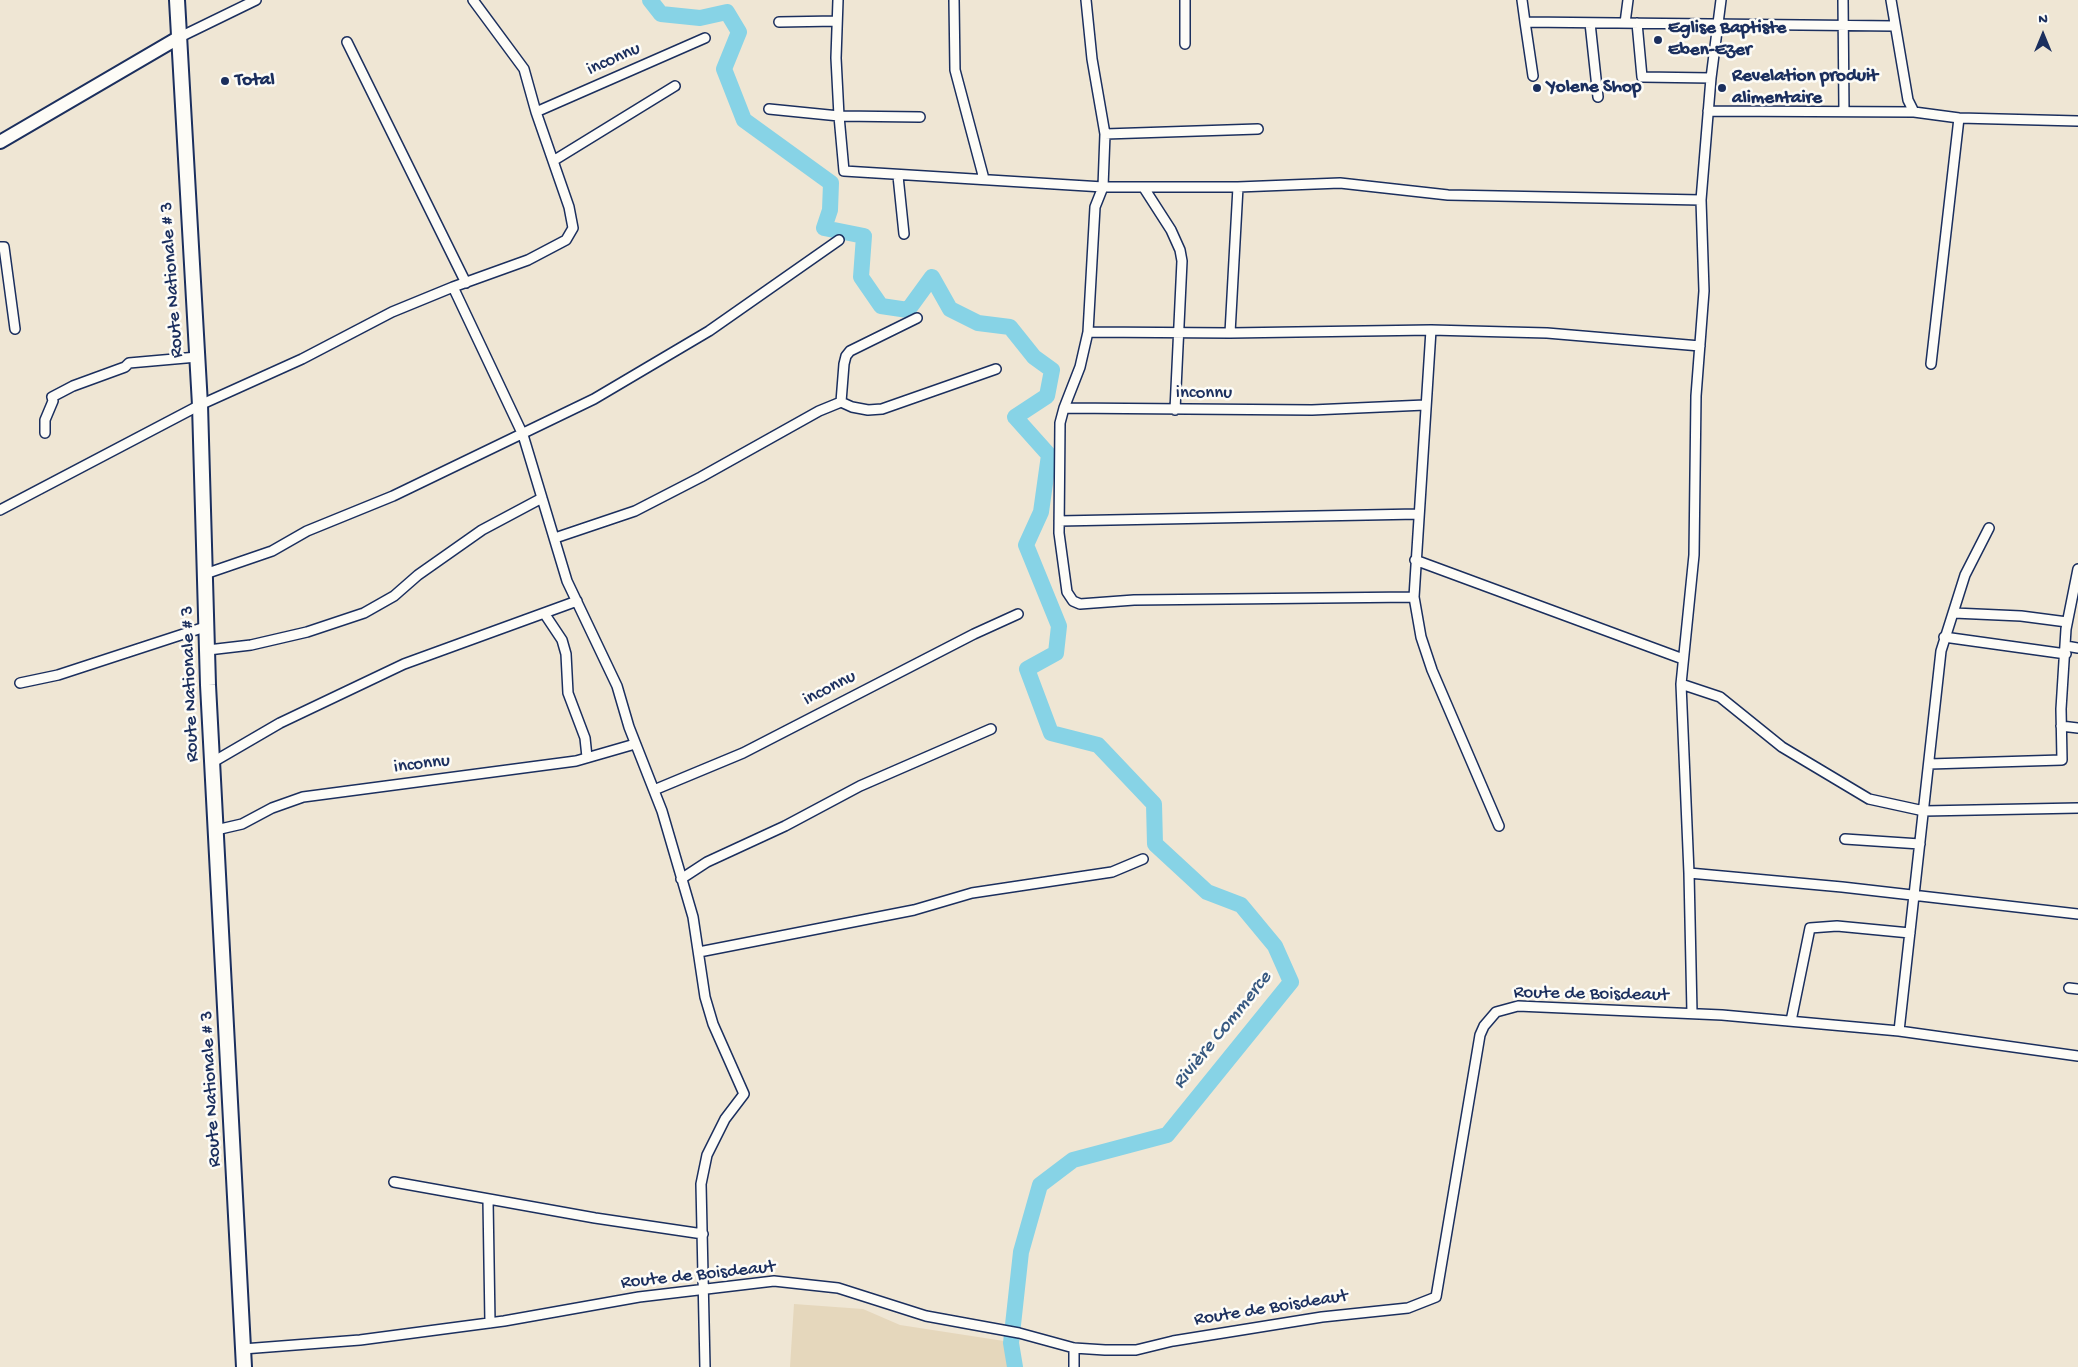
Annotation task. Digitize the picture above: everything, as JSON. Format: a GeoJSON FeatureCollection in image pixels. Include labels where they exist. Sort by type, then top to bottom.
{"type":"FeatureCollection","features":[{"type":"Feature","properties":{"kind":"main road","name":"Route Nationale # 3"},"geometry":{"type":"LineString","coordinates":[[177,0],[200,405],[208,626],[208,685],[244,1367]]}},
{"type":"Feature","properties":{"kind":"main road"},"geometry":{"type":"LineString","coordinates":[[0,142],[178,38]]}},
{"type":"Feature","properties":{"kind":"street"},"geometry":{"type":"LineString","coordinates":[[178,38],[256,0]]}},
{"type":"Feature","properties":{"kind":"street"},"geometry":{"type":"LineString","coordinates":[[0,510],[200,405],[302,360],[392,312],[528,260],[566,240],[573,228],[569,207],[536,112],[524,69],[473,0]]}},
{"type":"Feature","properties":{"kind":"street"},"geometry":{"type":"LineString","coordinates":[[838,0],[839,116],[844,171],[898,176],[984,179],[1103,187],[1238,187],[1340,182],[1448,194],[1701,200]]}},
{"type":"Feature","properties":{"kind":"street"},"geometry":{"type":"LineString","coordinates":[[954,0],[955,70],[984,179]]}},
{"type":"Feature","properties":{"kind":"street"},"geometry":{"type":"LineString","coordinates":[[1086,0],[1092,59],[1105,134],[1103,187],[1095,207],[1088,332],[1080,367],[1060,423],[1058,521],[1067,592],[1073,601],[1080,604],[1134,600],[1414,597]]}},
{"type":"Feature","properties":{"kind":"street"},"geometry":{"type":"LineString","coordinates":[[1185,0],[1185,44]]}},
{"type":"Feature","properties":{"kind":"street"},"geometry":{"type":"LineString","coordinates":[[1522,0],[1533,76]]}},
{"type":"Feature","properties":{"kind":"street"},"geometry":{"type":"LineString","coordinates":[[1625,23],[1628,0]]}},
{"type":"Feature","properties":{"kind":"street"},"geometry":{"type":"LineString","coordinates":[[1692,1014],[1689,873],[1681,684],[1694,555],[1696,396],[1704,291],[1701,200],[1711,78],[1721,0]]}},
{"type":"Feature","properties":{"kind":"street"},"geometry":{"type":"LineString","coordinates":[[1843,0],[1844,112]]}},
{"type":"Feature","properties":{"kind":"street"},"geometry":{"type":"LineString","coordinates":[[1891,0],[1908,100],[1914,112]]}},
{"type":"Feature","properties":{"kind":"street"},"geometry":{"type":"LineString","coordinates":[[779,22],[837,20]]}},
{"type":"Feature","properties":{"kind":"street"},"geometry":{"type":"LineString","coordinates":[[1525,22],[1894,26]]}},
{"type":"Feature","properties":{"kind":"street"},"geometry":{"type":"LineString","coordinates":[[1590,23],[1598,96]]}},
{"type":"Feature","properties":{"kind":"street"},"geometry":{"type":"LineString","coordinates":[[1637,23],[1642,77],[1711,78]]}},
{"type":"Feature","properties":{"kind":"street","name":"inconnu"},"geometry":{"type":"LineString","coordinates":[[536,112],[704,38]]}},
{"type":"Feature","properties":{"kind":"street"},"geometry":{"type":"LineString","coordinates":[[348,42],[466,283]]}},
{"type":"Feature","properties":{"kind":"street"},"geometry":{"type":"LineString","coordinates":[[553,161],[675,86]]}},
{"type":"Feature","properties":{"kind":"street"},"geometry":{"type":"LineString","coordinates":[[769,109],[839,116],[920,117]]}},
{"type":"Feature","properties":{"kind":"street"},"geometry":{"type":"LineString","coordinates":[[1708,111],[1914,112],[1958,118],[2078,121]]}},
{"type":"Feature","properties":{"kind":"street"},"geometry":{"type":"LineString","coordinates":[[1931,364],[1958,118]]}},
{"type":"Feature","properties":{"kind":"street"},"geometry":{"type":"LineString","coordinates":[[1105,134],[1258,129]]}},
{"type":"Feature","properties":{"kind":"street"},"geometry":{"type":"LineString","coordinates":[[898,176],[904,234]]}},
{"type":"Feature","properties":{"kind":"street"},"geometry":{"type":"LineString","coordinates":[[1230,333],[1238,187]]}},
{"type":"Feature","properties":{"kind":"street"},"geometry":{"type":"LineString","coordinates":[[1144,188],[1171,230],[1180,250],[1182,261],[1175,410]]}},
{"type":"Feature","properties":{"kind":"street"},"geometry":{"type":"LineString","coordinates":[[205,574],[272,551],[307,531],[393,496],[594,400],[709,331],[839,240]]}},
{"type":"Feature","properties":{"kind":"street"},"geometry":{"type":"LineString","coordinates":[[0,247],[4,247],[14,330]]}},
{"type":"Feature","properties":{"kind":"street"},"geometry":{"type":"LineString","coordinates":[[453,288],[522,435],[568,581],[616,686],[635,744],[654,790],[693,917],[705,996],[713,1024],[744,1094],[725,1119],[707,1156],[702,1184],[705,1367]]}},
{"type":"Feature","properties":{"kind":"street"},"geometry":{"type":"LineString","coordinates":[[841,402],[844,364],[846,356],[850,351],[918,318]]}},
{"type":"Feature","properties":{"kind":"street"},"geometry":{"type":"LineString","coordinates":[[1088,332],[1230,333],[1431,330],[1547,333],[1700,346]]}},
{"type":"Feature","properties":{"kind":"street"},"geometry":{"type":"LineString","coordinates":[[1431,330],[1414,597],[1421,637],[1432,670],[1499,826]]}},
{"type":"Feature","properties":{"kind":"street"},"geometry":{"type":"LineString","coordinates":[[45,433],[45,420],[53,401],[52,397],[73,386],[125,367],[129,363],[197,357]]}},
{"type":"Feature","properties":{"kind":"street"},"geometry":{"type":"LineString","coordinates":[[555,538],[635,511],[702,477],[819,411],[841,402],[860,409],[882,409],[996,369]]}},
{"type":"Feature","properties":{"kind":"street","name":"inconnu"},"geometry":{"type":"LineString","coordinates":[[1064,408],[1312,410],[1425,405]]}},
{"type":"Feature","properties":{"kind":"street"},"geometry":{"type":"LineString","coordinates":[[208,650],[251,645],[307,632],[364,613],[394,596],[418,575],[482,530],[542,498]]}},
{"type":"Feature","properties":{"kind":"street"},"geometry":{"type":"LineString","coordinates":[[1058,521],[1418,514]]}},
{"type":"Feature","properties":{"kind":"street"},"geometry":{"type":"LineString","coordinates":[[1899,1031],[1944,637],[1954,613],[1965,576],[1989,528]]}},
{"type":"Feature","properties":{"kind":"street"},"geometry":{"type":"LineString","coordinates":[[1416,560],[1683,659]]}},
{"type":"Feature","properties":{"kind":"street"},"geometry":{"type":"LineString","coordinates":[[1929,764],[2062,760],[2061,729],[2067,622],[2076,595],[2078,569]]}},
{"type":"Feature","properties":{"kind":"street"},"geometry":{"type":"LineString","coordinates":[[213,762],[280,723],[404,664],[577,601]]}},
{"type":"Feature","properties":{"kind":"street"},"geometry":{"type":"LineString","coordinates":[[544,613],[562,640],[566,654],[568,692],[584,738],[588,757]]}},
{"type":"Feature","properties":{"kind":"street"},"geometry":{"type":"LineString","coordinates":[[1954,613],[2020,616],[2067,622]]}},
{"type":"Feature","properties":{"kind":"street","name":"inconnu"},"geometry":{"type":"LineString","coordinates":[[654,790],[743,753],[974,634],[1018,614]]}},
{"type":"Feature","properties":{"kind":"street"},"geometry":{"type":"LineString","coordinates":[[20,683],[58,675],[208,626]]}},
{"type":"Feature","properties":{"kind":"street"},"geometry":{"type":"LineString","coordinates":[[1944,637],[2066,650],[2078,648]]}},
{"type":"Feature","properties":{"kind":"street"},"geometry":{"type":"LineString","coordinates":[[1681,684],[1720,697],[1782,747],[1869,799],[1924,811],[2078,808]]}},
{"type":"Feature","properties":{"kind":"street"},"geometry":{"type":"LineString","coordinates":[[2061,729],[2078,728]]}},
{"type":"Feature","properties":{"kind":"street"},"geometry":{"type":"LineString","coordinates":[[681,879],[707,862],[778,830],[860,786],[991,729]]}},
{"type":"Feature","properties":{"kind":"street"},"geometry":{"type":"LineString","coordinates":[[2061,729],[2078,734]]}},
{"type":"Feature","properties":{"kind":"street","name":"inconnu"},"geometry":{"type":"LineString","coordinates":[[216,830],[242,824],[272,808],[318,794],[588,757],[635,744]]}},
{"type":"Feature","properties":{"kind":"street"},"geometry":{"type":"LineString","coordinates":[[1844,839],[1920,844]]}},
{"type":"Feature","properties":{"kind":"street"},"geometry":{"type":"LineString","coordinates":[[699,952],[914,910],[972,893],[1112,872],[1143,859]]}},
{"type":"Feature","properties":{"kind":"street"},"geometry":{"type":"LineString","coordinates":[[1689,873],[1914,894],[2078,914]]}},
{"type":"Feature","properties":{"kind":"street"},"geometry":{"type":"LineString","coordinates":[[1791,1021],[1810,928],[1838,926],[1910,933]]}},
{"type":"Feature","properties":{"kind":"street","name":"Route de Boisdeaut"},"geometry":{"type":"LineString","coordinates":[[243,1349],[360,1340],[490,1323],[639,1297],[774,1281],[838,1288],[926,1316],[1019,1333],[1074,1348],[1136,1350],[1173,1341],[1322,1317],[1408,1308],[1436,1297],[1471,1079],[1480,1035],[1496,1012],[1518,1006],[1692,1014],[1791,1021],[1899,1031],[2078,1056]]}},
{"type":"Feature","properties":{"kind":"street"},"geometry":{"type":"LineString","coordinates":[[394,1182],[488,1200],[703,1234]]}},
{"type":"Feature","properties":{"kind":"street"},"geometry":{"type":"LineString","coordinates":[[488,1200],[490,1323]]}},
{"type":"Feature","properties":{"kind":"street"},"geometry":{"type":"LineString","coordinates":[[1074,1348],[1074,1367]]}},
{"type":"Feature","properties":{"kind":"shaded area"},"geometry":{"type":"Polygon","coordinates":[[[794,1304],[863,1309],[900,1325],[1004,1341],[1010,1367],[790,1367],[794,1304]]]}},
{"type":"Feature","properties":{"kind":"waterway","name":"Rivière Commerce"},"geometry":{"type":"LineString","coordinates":[[650,0],[661,14],[700,18],[727,12],[739,32],[724,69],[744,120],[831,183],[830,210],[824,228],[864,236],[861,277],[881,306],[908,310],[932,277],[950,309],[978,323],[1010,327],[1034,357],[1052,370],[1047,396],[1015,417],[1049,455],[1041,512],[1026,545],[1059,626],[1056,653],[1027,669],[1051,733],[1098,745],[1154,804],[1155,844],[1207,892],[1241,905],[1275,946],[1291,982],[1167,1135],[1073,1160],[1040,1185],[1021,1252],[1011,1343],[1015,1367]]}},
{"type":"Feature","properties":{"kind":"place","name":"Eglise Baptiste Eben-Ezer"},"geometry":{"type":"Point","coordinates":[1658,40]}},
{"type":"Feature","properties":{"kind":"place","name":"Total"},"geometry":{"type":"Point","coordinates":[225,81]}},
{"type":"Feature","properties":{"kind":"place","name":"Yolene Shop"},"geometry":{"type":"Point","coordinates":[1537,88]}},
{"type":"Feature","properties":{"kind":"place","name":"Revelation produit alimentaire"},"geometry":{"type":"Point","coordinates":[1722,88]}}]}
